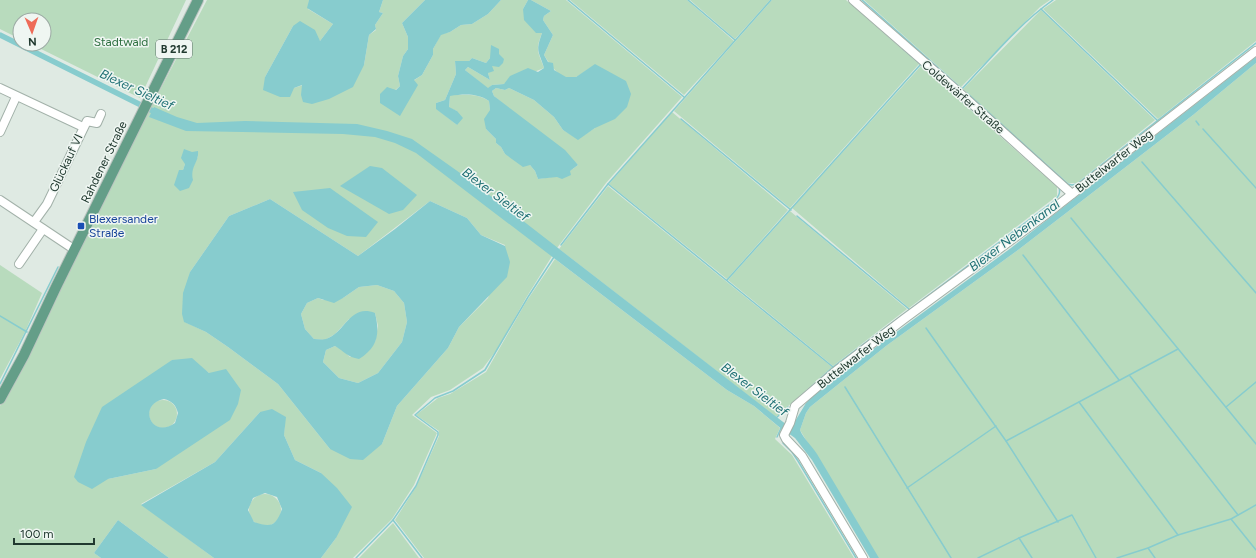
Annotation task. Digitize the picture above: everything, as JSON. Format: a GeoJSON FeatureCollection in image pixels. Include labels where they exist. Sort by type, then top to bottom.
{"type":"FeatureCollection","features":[{"type":"Feature","properties":{"kind":"main road","name":"Rahdener Straße"},"geometry":{"type":"LineString","coordinates":[[0,399],[24,355],[198,0]]}},
{"type":"Feature","properties":{"kind":"street","name":"Coldewärfer Straße"},"geometry":{"type":"LineString","coordinates":[[853,0],[961,94],[1072,194]]}},
{"type":"Feature","properties":{"kind":"street","name":"Buttelwarfer Weg"},"geometry":{"type":"LineString","coordinates":[[863,558],[802,456],[784,435],[796,406],[836,371],[1072,194],[1256,51]]}},
{"type":"Feature","properties":{"kind":"street"},"geometry":{"type":"LineString","coordinates":[[0,88],[16,97],[83,127]]}},
{"type":"Feature","properties":{"kind":"street"},"geometry":{"type":"LineString","coordinates":[[0,132],[16,97]]}},
{"type":"Feature","properties":{"kind":"street","name":"Glückauf VI"},"geometry":{"type":"LineString","coordinates":[[34,222],[47,204],[83,127],[87,121],[97,123],[101,114]]}},
{"type":"Feature","properties":{"kind":"street"},"geometry":{"type":"LineString","coordinates":[[0,200],[75,250]]}},
{"type":"Feature","properties":{"kind":"street"},"geometry":{"type":"LineString","coordinates":[[19,264],[43,229]]}},
{"type":"Feature","properties":{"kind":"green space","name":"Stadtwald"},"geometry":{"type":"Polygon","coordinates":[[[0,0],[186,0],[140,98],[47,52],[52,52],[52,12],[12,12],[12,35],[0,29],[0,0]]]}},
{"type":"Feature","properties":{"kind":"green space"},"geometry":{"type":"Polygon","coordinates":[[[207,0],[309,0],[308,9],[333,24],[320,41],[293,26],[265,77],[294,88],[364,65],[369,35],[376,30],[375,25],[383,13],[379,12],[383,0],[425,0],[402,23],[408,37],[408,49],[403,56],[398,76],[400,86],[380,103],[422,75],[433,55],[433,49],[441,34],[450,32],[461,25],[472,24],[488,14],[501,0],[528,0],[523,9],[542,33],[538,51],[544,68],[504,84],[492,85],[488,89],[465,70],[468,67],[490,80],[488,73],[492,66],[499,66],[501,64],[490,58],[486,63],[472,58],[469,61],[455,61],[456,74],[445,100],[436,103],[436,108],[457,125],[457,111],[449,108],[450,95],[465,95],[484,98],[489,101],[490,110],[486,129],[496,139],[496,143],[501,147],[505,154],[530,165],[535,171],[538,179],[554,176],[569,171],[578,165],[494,96],[492,91],[496,88],[505,90],[509,88],[534,100],[554,117],[563,130],[578,139],[595,128],[595,65],[576,77],[571,78],[557,72],[544,55],[553,35],[543,20],[544,16],[551,11],[531,0],[566,0],[682,97],[606,183],[557,248],[526,298],[498,348],[483,368],[450,390],[431,397],[412,415],[437,433],[414,485],[392,519],[353,558],[321,558],[336,538],[321,473],[295,460],[284,435],[285,417],[260,412],[215,462],[141,504],[214,558],[169,558],[118,520],[94,553],[101,558],[0,558],[0,406],[207,0]],[[198,156],[185,164],[183,170],[191,172],[198,156]],[[270,199],[229,216],[190,272],[185,322],[206,332],[278,384],[330,449],[382,444],[397,406],[448,348],[459,327],[488,298],[505,245],[481,235],[467,218],[430,201],[358,256],[270,199]],[[172,360],[108,479],[156,469],[209,373],[200,366],[172,360]]]}},
{"type":"Feature","properties":{"kind":"green space"},"geometry":{"type":"Polygon","coordinates":[[[570,0],[687,0],[734,41],[684,95],[570,0]]]}},
{"type":"Feature","properties":{"kind":"green space"},"geometry":{"type":"Polygon","coordinates":[[[690,0],[770,0],[735,39],[690,0]]]}},
{"type":"Feature","properties":{"kind":"green space"},"geometry":{"type":"Polygon","coordinates":[[[772,0],[846,0],[919,64],[790,208],[674,111],[772,0]]]}},
{"type":"Feature","properties":{"kind":"green space"},"geometry":{"type":"Polygon","coordinates":[[[864,0],[1050,0],[1040,7],[961,87],[864,0]]]}},
{"type":"Feature","properties":{"kind":"green space"},"geometry":{"type":"Polygon","coordinates":[[[1056,0],[1256,0],[1256,41],[1158,119],[1043,9],[1056,0]]]}},
{"type":"Feature","properties":{"kind":"green space"},"geometry":{"type":"Polygon","coordinates":[[[1041,10],[1155,120],[1077,183],[1068,183],[963,89],[1041,10]]]}},
{"type":"Feature","properties":{"kind":"green space"},"geometry":{"type":"Polygon","coordinates":[[[1256,63],[1256,558],[876,558],[800,430],[806,413],[810,407],[886,346],[1018,250],[1070,210],[1193,115],[1256,63]]]}},
{"type":"Feature","properties":{"kind":"green space"},"geometry":{"type":"Polygon","coordinates":[[[921,66],[1057,187],[1057,196],[909,308],[792,208],[921,66]]]}},
{"type":"Feature","properties":{"kind":"green space"},"geometry":{"type":"Polygon","coordinates":[[[672,112],[788,210],[727,279],[609,184],[672,112]]]}},
{"type":"Feature","properties":{"kind":"green space"},"geometry":{"type":"Polygon","coordinates":[[[608,186],[832,367],[776,417],[559,249],[608,186]]]}},
{"type":"Feature","properties":{"kind":"green space"},"geometry":{"type":"Polygon","coordinates":[[[790,211],[907,309],[833,366],[728,280],[790,211]]]}},
{"type":"Feature","properties":{"kind":"green space"},"geometry":{"type":"Polygon","coordinates":[[[555,259],[727,390],[754,406],[780,428],[775,439],[792,455],[854,558],[424,558],[395,520],[416,487],[439,436],[439,431],[416,415],[438,398],[450,394],[486,372],[526,302],[555,259]]]}},
{"type":"Feature","properties":{"kind":"green space"},"geometry":{"type":"Polygon","coordinates":[[[0,265],[42,293],[25,332],[0,379],[0,265]]]}},
{"type":"Feature","properties":{"kind":"green space"},"geometry":{"type":"Polygon","coordinates":[[[377,285],[394,291],[404,303],[407,322],[402,342],[378,373],[358,383],[339,378],[323,362],[326,350],[335,346],[343,350],[350,357],[375,342],[378,326],[375,313],[349,319],[335,334],[325,340],[314,339],[305,329],[301,314],[307,303],[318,298],[323,300],[343,298],[359,287],[377,285]]]}},
{"type":"Feature","properties":{"kind":"green space"},"geometry":{"type":"Polygon","coordinates":[[[163,400],[173,404],[177,414],[173,424],[163,428],[153,424],[149,414],[153,404],[163,400]]]}},
{"type":"Feature","properties":{"kind":"green space"},"geometry":{"type":"Polygon","coordinates":[[[262,494],[268,494],[278,501],[281,510],[280,516],[274,523],[268,526],[262,526],[252,519],[249,513],[249,507],[256,497],[262,494]]]}},
{"type":"Feature","properties":{"kind":"green space"},"geometry":{"type":"Polygon","coordinates":[[[393,523],[419,558],[359,558],[393,523]]]}},
{"type":"Feature","properties":{"kind":"water"},"geometry":{"type":"Polygon","coordinates":[[[309,0],[383,0],[379,12],[383,13],[375,25],[376,29],[369,35],[364,65],[353,87],[329,99],[312,104],[303,102],[301,95],[302,85],[294,88],[290,97],[280,97],[263,90],[265,77],[293,26],[300,21],[315,30],[320,41],[333,24],[307,8],[309,0]]]}},
{"type":"Feature","properties":{"kind":"water"},"geometry":{"type":"Polygon","coordinates":[[[425,0],[501,0],[488,14],[472,24],[461,25],[450,32],[441,35],[433,49],[433,55],[422,75],[414,80],[418,85],[400,116],[380,103],[380,94],[387,87],[396,90],[400,86],[398,76],[403,56],[408,49],[408,37],[402,23],[425,0]]]}},
{"type":"Feature","properties":{"kind":"water"},"geometry":{"type":"Polygon","coordinates":[[[528,0],[531,0],[551,11],[544,16],[543,20],[553,35],[544,55],[548,62],[553,63],[554,70],[566,77],[576,77],[595,64],[626,81],[631,94],[627,107],[615,119],[595,128],[578,140],[563,130],[554,117],[534,100],[509,88],[505,90],[496,88],[492,91],[494,96],[565,150],[578,165],[570,171],[571,175],[562,179],[557,177],[538,179],[535,171],[530,165],[523,167],[505,154],[501,147],[496,143],[496,139],[486,129],[484,119],[490,110],[489,101],[484,98],[470,95],[450,96],[449,107],[457,111],[463,118],[457,125],[436,109],[436,103],[445,100],[456,74],[455,61],[469,61],[472,58],[486,63],[490,58],[491,45],[499,49],[499,54],[504,59],[503,63],[499,67],[492,66],[494,71],[488,73],[490,80],[468,67],[465,70],[488,88],[492,85],[504,84],[510,76],[528,68],[538,72],[544,68],[538,48],[542,33],[536,33],[524,20],[523,9],[528,0]]]}},
{"type":"Feature","properties":{"kind":"water"},"geometry":{"type":"Polygon","coordinates":[[[1256,57],[1256,63],[1193,115],[1018,250],[886,346],[810,407],[806,413],[800,430],[817,454],[879,558],[870,558],[812,460],[795,438],[788,433],[806,403],[815,394],[876,347],[1011,248],[1256,57]]]}},
{"type":"Feature","properties":{"kind":"water"},"geometry":{"type":"Polygon","coordinates":[[[154,107],[177,117],[197,123],[245,121],[357,124],[412,139],[470,180],[787,425],[784,431],[754,406],[727,390],[416,153],[395,143],[375,137],[343,134],[186,131],[149,117],[154,107]]]}},
{"type":"Feature","properties":{"kind":"water"},"geometry":{"type":"Polygon","coordinates":[[[184,149],[192,152],[198,151],[198,155],[192,175],[193,180],[189,188],[180,191],[174,185],[179,170],[183,170],[185,164],[181,158],[184,149]]]}},
{"type":"Feature","properties":{"kind":"water"},"geometry":{"type":"Polygon","coordinates":[[[370,166],[382,168],[417,195],[403,210],[389,214],[340,186],[370,166]]]}},
{"type":"Feature","properties":{"kind":"water"},"geometry":{"type":"Polygon","coordinates":[[[330,188],[378,222],[366,237],[347,236],[328,228],[302,210],[293,192],[330,188]]]}},
{"type":"Feature","properties":{"kind":"water"},"geometry":{"type":"Polygon","coordinates":[[[270,199],[358,256],[430,201],[467,218],[481,235],[505,246],[510,262],[507,277],[459,327],[448,348],[397,406],[382,444],[363,460],[350,459],[330,449],[278,384],[206,332],[184,322],[182,314],[183,293],[190,272],[229,216],[270,199]],[[377,285],[359,287],[334,303],[318,298],[307,303],[301,314],[305,329],[314,339],[325,339],[333,336],[348,320],[359,312],[366,311],[375,313],[377,321],[377,334],[374,345],[359,359],[349,356],[335,346],[326,350],[323,362],[339,378],[358,383],[378,373],[402,342],[407,322],[404,303],[394,291],[377,285]]]}},
{"type":"Feature","properties":{"kind":"water"},"geometry":{"type":"Polygon","coordinates":[[[192,358],[209,373],[226,369],[241,390],[238,404],[230,420],[156,469],[108,479],[92,489],[78,482],[74,477],[86,442],[102,407],[172,360],[192,358]],[[164,399],[156,402],[151,407],[149,413],[150,419],[159,427],[167,427],[175,423],[178,413],[173,404],[164,399]]]}},
{"type":"Feature","properties":{"kind":"water"},"geometry":{"type":"Polygon","coordinates":[[[272,409],[286,417],[284,435],[295,460],[321,473],[337,488],[352,507],[336,538],[321,558],[214,558],[141,505],[215,462],[260,412],[272,409]],[[265,493],[253,498],[248,510],[254,522],[269,525],[275,522],[282,509],[277,497],[265,493]]]}},
{"type":"Feature","properties":{"kind":"water"},"geometry":{"type":"Polygon","coordinates":[[[118,520],[169,558],[101,558],[94,553],[118,520]]]}},
{"type":"Feature","properties":{"kind":"waterway"},"geometry":{"type":"LineString","coordinates":[[568,0],[684,97]]}},
{"type":"Feature","properties":{"kind":"waterway"},"geometry":{"type":"LineString","coordinates":[[688,0],[735,40]]}},
{"type":"Feature","properties":{"kind":"waterway"},"geometry":{"type":"LineString","coordinates":[[561,245],[608,184],[771,0]]}},
{"type":"Feature","properties":{"kind":"waterway"},"geometry":{"type":"LineString","coordinates":[[862,0],[962,89]]}},
{"type":"Feature","properties":{"kind":"waterway"},"geometry":{"type":"LineString","coordinates":[[962,89],[1017,31],[1053,0]]}},
{"type":"Feature","properties":{"kind":"waterway"},"geometry":{"type":"LineString","coordinates":[[1041,9],[1158,121]]}},
{"type":"Feature","properties":{"kind":"waterway","name":"Blexer Sieltief"},"geometry":{"type":"LineString","coordinates":[[0,35],[159,114]]}},
{"type":"Feature","properties":{"kind":"waterway"},"geometry":{"type":"LineString","coordinates":[[967,93],[1068,184],[1072,185],[1077,184],[1256,43]]}},
{"type":"Feature","properties":{"kind":"waterway"},"geometry":{"type":"LineString","coordinates":[[903,49],[926,69]]}},
{"type":"Feature","properties":{"kind":"waterway"},"geometry":{"type":"LineString","coordinates":[[727,280],[921,64]]}},
{"type":"Feature","properties":{"kind":"waterway"},"geometry":{"type":"LineString","coordinates":[[929,72],[1019,151]]}},
{"type":"Feature","properties":{"kind":"waterway"},"geometry":{"type":"LineString","coordinates":[[681,119],[791,210]]}},
{"type":"Feature","properties":{"kind":"waterway"},"geometry":{"type":"LineString","coordinates":[[1196,121],[1199,125]]}},
{"type":"Feature","properties":{"kind":"waterway"},"geometry":{"type":"LineString","coordinates":[[1203,129],[1256,188]]}},
{"type":"Feature","properties":{"kind":"waterway"},"geometry":{"type":"LineString","coordinates":[[1142,162],[1256,293]]}},
{"type":"Feature","properties":{"kind":"waterway"},"geometry":{"type":"LineString","coordinates":[[608,184],[833,367]]}},
{"type":"Feature","properties":{"kind":"waterway","name":"Blexer Nebenkanal"},"geometry":{"type":"LineString","coordinates":[[801,396],[833,367],[1053,202],[1059,195],[1059,187]]}},
{"type":"Feature","properties":{"kind":"waterway"},"geometry":{"type":"LineString","coordinates":[[797,216],[909,309]]}},
{"type":"Feature","properties":{"kind":"waterway"},"geometry":{"type":"LineString","coordinates":[[1071,218],[1256,444]]}},
{"type":"Feature","properties":{"kind":"waterway"},"geometry":{"type":"LineString","coordinates":[[1023,255],[1119,380]]}},
{"type":"Feature","properties":{"kind":"waterway"},"geometry":{"type":"LineString","coordinates":[[356,558],[393,520],[416,486],[438,435],[438,432],[415,415],[435,398],[453,391],[485,370],[528,297],[554,257]]}},
{"type":"Feature","properties":{"kind":"waterway"},"geometry":{"type":"LineString","coordinates":[[0,384],[58,267]]}},
{"type":"Feature","properties":{"kind":"waterway"},"geometry":{"type":"LineString","coordinates":[[0,316],[27,332]]}},
{"type":"Feature","properties":{"kind":"waterway"},"geometry":{"type":"LineString","coordinates":[[926,328],[1006,441],[1058,522]]}},
{"type":"Feature","properties":{"kind":"waterway"},"geometry":{"type":"LineString","coordinates":[[1006,441],[1178,349]]}},
{"type":"Feature","properties":{"kind":"waterway"},"geometry":{"type":"LineString","coordinates":[[1130,376],[1238,515]]}},
{"type":"Feature","properties":{"kind":"waterway"},"geometry":{"type":"LineString","coordinates":[[1226,407],[1256,382]]}},
{"type":"Feature","properties":{"kind":"waterway"},"geometry":{"type":"LineString","coordinates":[[845,387],[951,558]]}},
{"type":"Feature","properties":{"kind":"waterway"},"geometry":{"type":"LineString","coordinates":[[1079,402],[1178,535]]}},
{"type":"Feature","properties":{"kind":"waterway"},"geometry":{"type":"LineString","coordinates":[[776,418],[788,407]]}},
{"type":"Feature","properties":{"kind":"waterway"},"geometry":{"type":"LineString","coordinates":[[907,488],[996,426]]}},
{"type":"Feature","properties":{"kind":"waterway"},"geometry":{"type":"LineString","coordinates":[[777,437],[781,428]]}},
{"type":"Feature","properties":{"kind":"waterway"},"geometry":{"type":"LineString","coordinates":[[783,443],[798,461],[856,558]]}},
{"type":"Feature","properties":{"kind":"waterway"},"geometry":{"type":"LineString","coordinates":[[1117,558],[1148,548],[1178,535],[1231,519],[1256,505]]}},
{"type":"Feature","properties":{"kind":"waterway"},"geometry":{"type":"LineString","coordinates":[[978,558],[1072,515],[1096,558]]}},
{"type":"Feature","properties":{"kind":"waterway"},"geometry":{"type":"LineString","coordinates":[[1231,519],[1256,550]]}},
{"type":"Feature","properties":{"kind":"waterway"},"geometry":{"type":"LineString","coordinates":[[393,520],[422,558]]}},
{"type":"Feature","properties":{"kind":"waterway"},"geometry":{"type":"LineString","coordinates":[[1019,538],[1032,558]]}},
{"type":"Feature","properties":{"kind":"waterway"},"geometry":{"type":"LineString","coordinates":[[1148,548],[1155,558]]}},
{"type":"Feature","properties":{"kind":"place","name":"Blexersander Straße"},"geometry":{"type":"Point","coordinates":[81,226]}}]}
